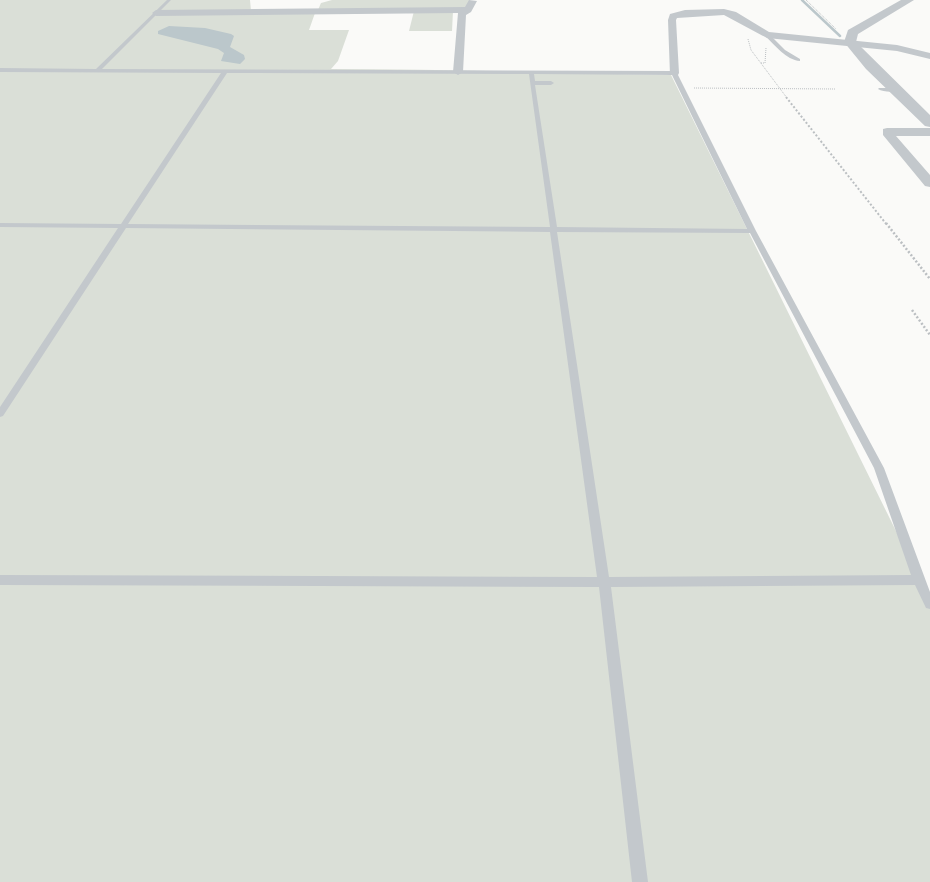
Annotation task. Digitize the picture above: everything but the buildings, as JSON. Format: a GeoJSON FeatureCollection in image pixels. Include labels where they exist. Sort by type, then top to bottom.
{"type":"FeatureCollection","features":[{"type":"Feature","properties":{"kind":"street"},"geometry":{"type":"LineString","coordinates":[[458,72],[462,14],[468,10],[474,0]]}},
{"type":"Feature","properties":{"kind":"street"},"geometry":{"type":"LineString","coordinates":[[850,39],[909,0]]}},
{"type":"Feature","properties":{"kind":"street"},"geometry":{"type":"LineString","coordinates":[[716,3],[724,12]]}},
{"type":"Feature","properties":{"kind":"street"},"geometry":{"type":"LineString","coordinates":[[156,13],[468,10]]}},
{"type":"Feature","properties":{"kind":"street"},"geometry":{"type":"LineString","coordinates":[[674,73],[673,16],[685,13],[724,12],[733,14],[767,35],[850,39],[930,56]]}},
{"type":"Feature","properties":{"kind":"street"},"geometry":{"type":"LineString","coordinates":[[850,39],[896,90],[930,123]]}},
{"type":"Feature","properties":{"kind":"street"},"geometry":{"type":"LineString","coordinates":[[930,132],[887,132],[930,183]]}},
{"type":"Feature","properties":{"kind":"lane"},"geometry":{"type":"LineString","coordinates":[[97,71],[169,0]]}},
{"type":"Feature","properties":{"kind":"lane"},"geometry":{"type":"LineString","coordinates":[[767,35],[784,51],[798,60]]}},
{"type":"Feature","properties":{"kind":"lane"},"geometry":{"type":"LineString","coordinates":[[0,70],[458,72],[634,76],[674,73],[752,231],[879,468],[891,496],[917,580],[930,604]]}},
{"type":"Feature","properties":{"kind":"lane"},"geometry":{"type":"LineString","coordinates":[[0,414],[126,225],[225,71]]}},
{"type":"Feature","properties":{"kind":"lane"},"geometry":{"type":"LineString","coordinates":[[531,73],[604,582],[640,882]]}},
{"type":"Feature","properties":{"kind":"lane"},"geometry":{"type":"LineString","coordinates":[[532,82],[550,83]]}},
{"type":"Feature","properties":{"kind":"lane"},"geometry":{"type":"LineString","coordinates":[[881,90],[896,90]]}},
{"type":"Feature","properties":{"kind":"lane"},"geometry":{"type":"LineString","coordinates":[[0,225],[752,231]]}},
{"type":"Feature","properties":{"kind":"lane"},"geometry":{"type":"LineString","coordinates":[[0,580],[604,582],[917,580]]}},
{"type":"Feature","properties":{"kind":"path"},"geometry":{"type":"LineString","coordinates":[[806,0],[850,39]]}},
{"type":"Feature","properties":{"kind":"path"},"geometry":{"type":"LineString","coordinates":[[743,34],[750,42],[753,54],[930,279]]}},
{"type":"Feature","properties":{"kind":"path"},"geometry":{"type":"LineString","coordinates":[[681,88],[835,89]]}},
{"type":"Feature","properties":{"kind":"path"},"geometry":{"type":"LineString","coordinates":[[912,310],[930,335]]}},
{"type":"Feature","properties":{"kind":"shaded area"},"geometry":{"type":"Polygon","coordinates":[[[0,0],[250,0],[251,11],[315,13],[309,30],[349,30],[338,61],[331,69],[671,75],[930,600],[930,882],[0,882],[0,0]]]}},
{"type":"Feature","properties":{"kind":"shaded area"},"geometry":{"type":"Polygon","coordinates":[[[332,0],[470,0],[465,9],[318,10],[321,3],[332,0]]]}},
{"type":"Feature","properties":{"kind":"shaded area"},"geometry":{"type":"Polygon","coordinates":[[[414,11],[453,11],[452,31],[409,31],[414,11]]]}},
{"type":"Feature","properties":{"kind":"shaded area"},"geometry":{"type":"Polygon","coordinates":[[[169,26],[205,28],[231,34],[234,36],[230,47],[244,55],[245,59],[240,64],[221,61],[224,53],[218,49],[158,34],[158,31],[169,26]]]}},
{"type":"Feature","properties":{"kind":"waterway"},"geometry":{"type":"LineString","coordinates":[[802,0],[840,36]]}}]}
